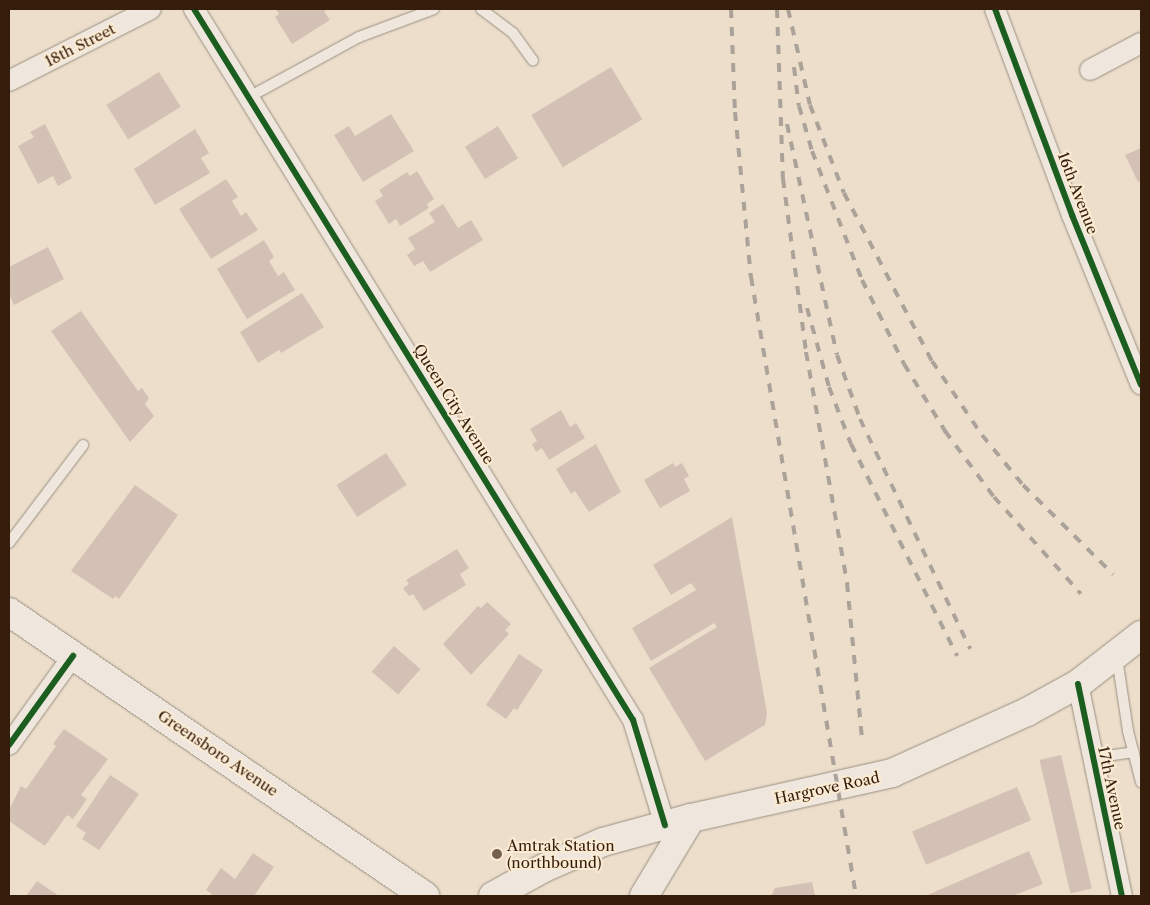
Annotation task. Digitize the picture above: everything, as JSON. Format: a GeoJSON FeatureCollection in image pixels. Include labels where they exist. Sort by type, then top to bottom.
{"type":"FeatureCollection","features":[{"type":"Feature","properties":{"kind":"main road","name":"Greensboro Avenue"},"geometry":{"type":"LineString","coordinates":[[9,612],[426,896]]}},
{"type":"Feature","properties":{"kind":"main road","name":"Hargrove Road"},"geometry":{"type":"LineString","coordinates":[[493,896],[544,868],[603,842],[691,818],[892,773],[1027,712],[1078,684],[1141,635]]}},
{"type":"Feature","properties":{"kind":"main road"},"geometry":{"type":"LineString","coordinates":[[644,896],[691,818]]}},
{"type":"Feature","properties":{"kind":"street","name":"18th Street"},"geometry":{"type":"LineString","coordinates":[[9,81],[151,9]]}},
{"type":"Feature","properties":{"kind":"street","name":"Queen City Avenue"},"geometry":{"type":"LineString","coordinates":[[194,9],[633,720],[665,825]]}},
{"type":"Feature","properties":{"kind":"street","name":"16th Avenue"},"geometry":{"type":"LineString","coordinates":[[995,9],[1072,216],[1141,386]]}},
{"type":"Feature","properties":{"kind":"street"},"geometry":{"type":"LineString","coordinates":[[1090,70],[1141,43]]}},
{"type":"Feature","properties":{"kind":"street"},"geometry":{"type":"LineString","coordinates":[[9,745],[72,656]]}},
{"type":"Feature","properties":{"kind":"street","name":"17th Avenue"},"geometry":{"type":"LineString","coordinates":[[1078,684],[1122,896]]}},
{"type":"Feature","properties":{"kind":"lane"},"geometry":{"type":"LineString","coordinates":[[249,97],[359,37],[434,9]]}},
{"type":"Feature","properties":{"kind":"lane"},"geometry":{"type":"LineString","coordinates":[[481,9],[513,33],[532,61]]}},
{"type":"Feature","properties":{"kind":"lane"},"geometry":{"type":"LineString","coordinates":[[9,543],[82,445]]}},
{"type":"Feature","properties":{"kind":"lane"},"geometry":{"type":"LineString","coordinates":[[1116,654],[1141,782]]}},
{"type":"Feature","properties":{"kind":"lane"},"geometry":{"type":"LineString","coordinates":[[1093,758],[1134,752]]}},
{"type":"Feature","properties":{"kind":"building"},"geometry":{"type":"Polygon","coordinates":[[[276,9],[328,9],[324,11],[330,20],[292,44],[275,17],[279,14],[276,9]]]}},
{"type":"Feature","properties":{"kind":"building"},"geometry":{"type":"Polygon","coordinates":[[[611,67],[642,119],[563,167],[531,115],[611,67]]]}},
{"type":"Feature","properties":{"kind":"building"},"geometry":{"type":"Polygon","coordinates":[[[159,72],[181,107],[128,140],[106,105],[159,72]]]}},
{"type":"Feature","properties":{"kind":"building"},"geometry":{"type":"Polygon","coordinates":[[[391,114],[414,151],[363,182],[334,135],[349,126],[355,136],[391,114]]]}},
{"type":"Feature","properties":{"kind":"building"},"geometry":{"type":"Polygon","coordinates":[[[45,124],[72,178],[58,186],[53,176],[38,184],[18,146],[34,137],[30,132],[45,124]]]}},
{"type":"Feature","properties":{"kind":"building"},"geometry":{"type":"Polygon","coordinates":[[[498,126],[518,158],[485,179],[465,147],[498,126]]]}},
{"type":"Feature","properties":{"kind":"building"},"geometry":{"type":"Polygon","coordinates":[[[195,129],[209,153],[201,158],[210,173],[155,205],[134,169],[195,129]]]}},
{"type":"Feature","properties":{"kind":"building"},"geometry":{"type":"Polygon","coordinates":[[[1141,148],[1141,180],[1138,182],[1125,155],[1141,148]]]}},
{"type":"Feature","properties":{"kind":"building"},"geometry":{"type":"Polygon","coordinates":[[[417,171],[434,199],[427,204],[429,208],[400,226],[396,219],[389,224],[375,201],[383,196],[379,190],[407,172],[410,176],[417,171]]]}},
{"type":"Feature","properties":{"kind":"building"},"geometry":{"type":"Polygon","coordinates":[[[226,179],[238,197],[232,201],[241,216],[246,212],[258,230],[211,259],[179,209],[226,179]]]}},
{"type":"Feature","properties":{"kind":"building"},"geometry":{"type":"Polygon","coordinates":[[[443,204],[458,228],[471,220],[483,240],[430,272],[423,261],[414,266],[407,255],[415,249],[408,238],[435,222],[429,213],[443,204]]]}},
{"type":"Feature","properties":{"kind":"building"},"geometry":{"type":"Polygon","coordinates":[[[264,240],[274,257],[269,261],[278,276],[284,272],[295,290],[247,319],[217,269],[264,240]]]}},
{"type":"Feature","properties":{"kind":"building"},"geometry":{"type":"Polygon","coordinates":[[[48,247],[64,279],[14,305],[9,294],[9,267],[48,247]]]}},
{"type":"Feature","properties":{"kind":"building"},"geometry":{"type":"Polygon","coordinates":[[[302,293],[324,327],[281,353],[279,350],[258,363],[240,332],[302,293]]]}},
{"type":"Feature","properties":{"kind":"building"},"geometry":{"type":"Polygon","coordinates":[[[81,311],[138,391],[142,388],[149,398],[145,404],[154,416],[130,442],[51,331],[81,311]]]}},
{"type":"Feature","properties":{"kind":"building"},"geometry":{"type":"Polygon","coordinates":[[[561,410],[570,427],[576,423],[585,438],[549,460],[542,448],[536,452],[532,444],[537,441],[530,429],[561,410]]]}},
{"type":"Feature","properties":{"kind":"building"},"geometry":{"type":"Polygon","coordinates":[[[596,444],[621,492],[589,512],[575,491],[571,494],[556,469],[596,444]]]}},
{"type":"Feature","properties":{"kind":"building"},"geometry":{"type":"Polygon","coordinates":[[[386,453],[407,485],[357,517],[337,485],[386,453]]]}},
{"type":"Feature","properties":{"kind":"building"},"geometry":{"type":"Polygon","coordinates":[[[673,463],[675,467],[682,463],[689,476],[684,479],[690,491],[660,508],[644,480],[673,463]]]}},
{"type":"Feature","properties":{"kind":"building"},"geometry":{"type":"Polygon","coordinates":[[[135,485],[178,515],[119,599],[115,596],[113,599],[71,571],[135,485]]]}},
{"type":"Feature","properties":{"kind":"building"},"geometry":{"type":"Polygon","coordinates":[[[732,517],[767,713],[765,725],[705,761],[649,668],[717,627],[714,623],[651,661],[632,628],[696,590],[691,583],[671,595],[653,565],[732,517]]]}},
{"type":"Feature","properties":{"kind":"building"},"geometry":{"type":"Polygon","coordinates":[[[457,549],[469,568],[460,574],[466,585],[424,611],[413,594],[409,596],[403,588],[409,584],[406,580],[457,549]]]}},
{"type":"Feature","properties":{"kind":"building"},"geometry":{"type":"Polygon","coordinates":[[[487,602],[511,624],[505,630],[509,634],[471,675],[443,644],[478,606],[481,608],[487,602]]]}},
{"type":"Feature","properties":{"kind":"building"},"geometry":{"type":"Polygon","coordinates":[[[394,646],[420,669],[398,695],[372,672],[394,646]]]}},
{"type":"Feature","properties":{"kind":"building"},"geometry":{"type":"Polygon","coordinates":[[[519,654],[543,670],[517,710],[514,708],[506,719],[486,705],[519,654]]]}},
{"type":"Feature","properties":{"kind":"building"},"geometry":{"type":"Polygon","coordinates":[[[64,729],[108,759],[81,795],[87,799],[73,819],[67,815],[45,846],[9,821],[9,810],[21,786],[26,789],[56,746],[53,744],[64,729]]]}},
{"type":"Feature","properties":{"kind":"building"},"geometry":{"type":"Polygon","coordinates":[[[1061,755],[1092,888],[1070,893],[1040,760],[1061,755]]]}},
{"type":"Feature","properties":{"kind":"building"},"geometry":{"type":"Polygon","coordinates":[[[110,775],[139,794],[99,850],[82,839],[86,833],[76,826],[110,775]]]}},
{"type":"Feature","properties":{"kind":"building"},"geometry":{"type":"Polygon","coordinates":[[[1017,787],[1031,820],[926,865],[912,832],[1017,787]]]}},
{"type":"Feature","properties":{"kind":"building"},"geometry":{"type":"Polygon","coordinates":[[[1029,851],[1043,884],[1012,896],[925,896],[1029,851]]]}},
{"type":"Feature","properties":{"kind":"building"},"geometry":{"type":"Polygon","coordinates":[[[253,853],[274,867],[254,896],[214,896],[206,890],[221,868],[235,879],[253,853]]]}},
{"type":"Feature","properties":{"kind":"building"},"geometry":{"type":"Polygon","coordinates":[[[37,881],[59,896],[26,896],[37,881]]]}},
{"type":"Feature","properties":{"kind":"building"},"geometry":{"type":"Polygon","coordinates":[[[812,882],[815,896],[771,896],[775,888],[812,882]]]}},
{"type":"Feature","properties":{"kind":"railway"},"geometry":{"type":"LineString","coordinates":[[731,9],[735,112],[751,277],[856,896]]}},
{"type":"Feature","properties":{"kind":"railway"},"geometry":{"type":"LineString","coordinates":[[777,9],[783,179],[806,352],[847,583],[862,740]]}},
{"type":"Feature","properties":{"kind":"railway"},"geometry":{"type":"LineString","coordinates":[[788,9],[810,105],[844,193],[932,361],[982,435],[1023,485],[1113,574]]}},
{"type":"Feature","properties":{"kind":"railway"},"geometry":{"type":"LineString","coordinates":[[794,67],[799,106],[812,151],[862,280],[904,364],[945,431],[994,497],[1081,594]]}},
{"type":"Feature","properties":{"kind":"railway"},"geometry":{"type":"LineString","coordinates":[[787,124],[837,355],[860,419],[970,649]]}},
{"type":"Feature","properties":{"kind":"railway"},"geometry":{"type":"LineString","coordinates":[[807,308],[829,387],[851,444],[957,656]]}},
{"type":"Feature","properties":{"kind":"cycle path"},"geometry":{"type":"LineString","coordinates":[[194,9],[633,720],[665,825]]}},
{"type":"Feature","properties":{"kind":"cycle path"},"geometry":{"type":"LineString","coordinates":[[995,9],[1072,215],[1141,385]]}},
{"type":"Feature","properties":{"kind":"cycle path"},"geometry":{"type":"LineString","coordinates":[[9,745],[73,656]]}},
{"type":"Feature","properties":{"kind":"cycle path"},"geometry":{"type":"LineString","coordinates":[[1078,684],[1122,896]]}},
{"type":"Feature","properties":{"kind":"place","name":"Amtrak Station (northbound)"},"geometry":{"type":"Point","coordinates":[497,854]}}]}
